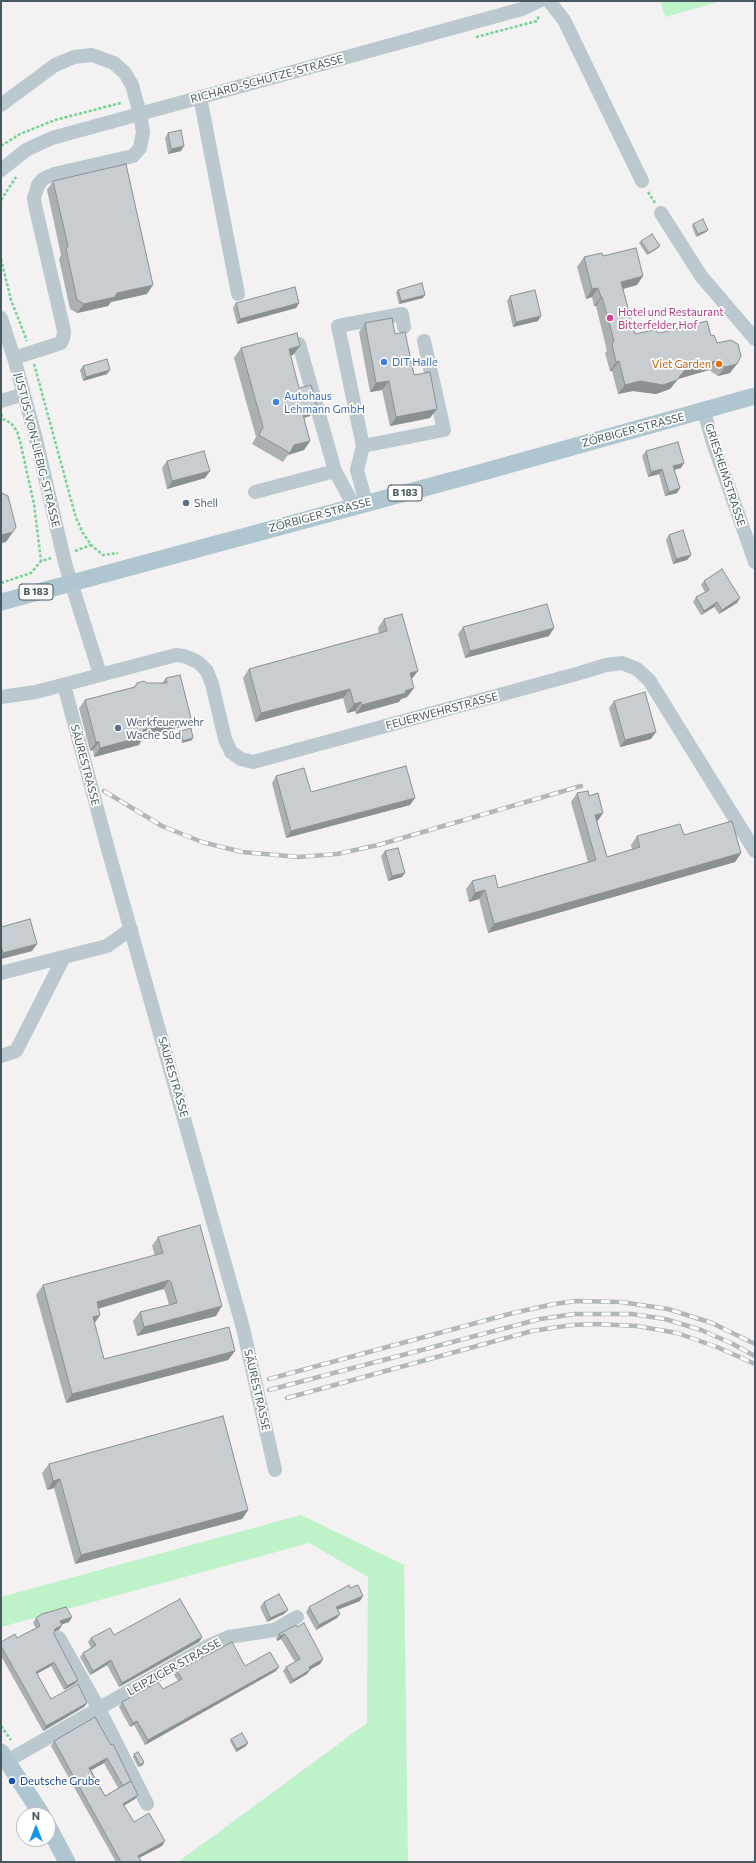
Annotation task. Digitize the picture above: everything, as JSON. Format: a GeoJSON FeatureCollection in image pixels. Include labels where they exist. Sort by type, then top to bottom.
{"type":"FeatureCollection","features":[{"type":"Feature","properties":{"kind":"main road","name":"ZÖRBIGER STRASSE"},"geometry":{"type":"LineString","coordinates":[[1,602],[755,396]]}},
{"type":"Feature","properties":{"kind":"main road","name":"LEIPZIGER STRASSE"},"geometry":{"type":"LineString","coordinates":[[4,1756],[37,1807]]}},
{"type":"Feature","properties":{"kind":"main road"},"geometry":{"type":"LineString","coordinates":[[56,1842],[66,1862]]}},
{"type":"Feature","properties":{"kind":"street","name":"RICHARD-SCHÜTZE-STRASSE"},"geometry":{"type":"LineString","coordinates":[[1,170],[14,158],[38,143],[200,97],[549,3]]}},
{"type":"Feature","properties":{"kind":"street"},"geometry":{"type":"LineString","coordinates":[[549,3],[564,20],[642,181]]}},
{"type":"Feature","properties":{"kind":"street"},"geometry":{"type":"LineString","coordinates":[[1,105],[55,65],[74,57],[92,55],[114,63],[125,73],[132,85],[143,132],[138,153],[133,156],[54,174],[43,179],[38,185],[34,198],[35,205],[64,331],[61,343],[14,358]]}},
{"type":"Feature","properties":{"kind":"street"},"geometry":{"type":"LineString","coordinates":[[200,97],[238,294]]}},
{"type":"Feature","properties":{"kind":"street"},"geometry":{"type":"LineString","coordinates":[[661,213],[701,276],[755,339]]}},
{"type":"Feature","properties":{"kind":"street"},"geometry":{"type":"LineString","coordinates":[[360,505],[357,470],[363,446],[338,326],[402,314],[404,327]]}},
{"type":"Feature","properties":{"kind":"street","name":"JUSTUS-VON-LIEBIG-STRASSE"},"geometry":{"type":"LineString","coordinates":[[1,318],[24,394],[71,583]]}},
{"type":"Feature","properties":{"kind":"street"},"geometry":{"type":"LineString","coordinates":[[363,446],[444,430],[424,341]]}},
{"type":"Feature","properties":{"kind":"street"},"geometry":{"type":"LineString","coordinates":[[299,344],[335,471],[360,505]]}},
{"type":"Feature","properties":{"kind":"street"},"geometry":{"type":"LineString","coordinates":[[1,401],[24,394]]}},
{"type":"Feature","properties":{"kind":"street","name":"GRIESHEIMSTRASSE"},"geometry":{"type":"LineString","coordinates":[[704,410],[712,440],[755,562]]}},
{"type":"Feature","properties":{"kind":"street"},"geometry":{"type":"LineString","coordinates":[[255,492],[335,471]]}},
{"type":"Feature","properties":{"kind":"street"},"geometry":{"type":"LineString","coordinates":[[1,697],[12,697],[64,685],[100,674],[71,583]]}},
{"type":"Feature","properties":{"kind":"street","name":"FEUERWEHRSTRASSE"},"geometry":{"type":"LineString","coordinates":[[100,674],[176,656],[184,656],[198,662],[207,671],[210,677],[228,746],[236,756],[254,762],[606,665],[622,663],[637,669],[649,680],[755,850]]}},
{"type":"Feature","properties":{"kind":"street","name":"SÄURESTRASSE"},"geometry":{"type":"LineString","coordinates":[[64,685],[243,1328],[275,1470]]}},
{"type":"Feature","properties":{"kind":"street"},"geometry":{"type":"LineString","coordinates":[[1,973],[106,946],[131,929]]}},
{"type":"Feature","properties":{"kind":"street"},"geometry":{"type":"LineString","coordinates":[[1,1056],[16,1051],[64,957]]}},
{"type":"Feature","properties":{"kind":"street","name":"LEIPZIGER STRASSE"},"geometry":{"type":"LineString","coordinates":[[4,1756],[99,1709],[208,1646],[229,1637],[274,1630],[297,1617]]}},
{"type":"Feature","properties":{"kind":"street"},"geometry":{"type":"LineString","coordinates":[[59,1638],[99,1709],[147,1804]]}},
{"type":"Feature","properties":{"kind":"path"},"geometry":{"type":"LineString","coordinates":[[469,39],[537,21],[549,3]]}},
{"type":"Feature","properties":{"kind":"path"},"geometry":{"type":"LineString","coordinates":[[1,200],[18,174]]}},
{"type":"Feature","properties":{"kind":"path"},"geometry":{"type":"LineString","coordinates":[[642,181],[661,213]]}},
{"type":"Feature","properties":{"kind":"path"},"geometry":{"type":"LineString","coordinates":[[1,259],[11,300],[31,353],[76,518],[83,533],[103,556]]}},
{"type":"Feature","properties":{"kind":"path"},"geometry":{"type":"LineString","coordinates":[[1,414],[3,419],[11,423],[17,431],[20,441],[34,504],[41,561]]}},
{"type":"Feature","properties":{"kind":"path"},"geometry":{"type":"LineString","coordinates":[[1,583],[31,573],[41,561],[82,550],[92,545]]}},
{"type":"Feature","properties":{"kind":"green space"},"geometry":{"type":"Polygon","coordinates":[[[721,1],[665,17],[661,2],[721,1]]]}},
{"type":"Feature","properties":{"kind":"green space"},"geometry":{"type":"Polygon","coordinates":[[[301,1515],[404,1565],[408,1862],[178,1862],[367,1723],[368,1577],[309,1543],[1,1627],[1,1597],[301,1515]]]}},
{"type":"Feature","properties":{"kind":"building"},"geometry":{"type":"Polygon","coordinates":[[[181,130],[184,146],[171,149],[168,133],[181,130]]]}},
{"type":"Feature","properties":{"kind":"building"},"geometry":{"type":"Polygon","coordinates":[[[126,164],[153,285],[117,293],[115,297],[84,304],[77,300],[66,249],[68,246],[53,181],[126,164]]]}},
{"type":"Feature","properties":{"kind":"building"},"geometry":{"type":"Polygon","coordinates":[[[703,219],[708,230],[698,234],[693,224],[703,219]]]}},
{"type":"Feature","properties":{"kind":"building"},"geometry":{"type":"Polygon","coordinates":[[[652,234],[660,246],[649,253],[641,241],[652,234]]]}},
{"type":"Feature","properties":{"kind":"building","name":"Hotel und Restaurant Bitterfelder Hof"},"geometry":{"type":"Polygon","coordinates":[[[636,248],[643,276],[621,282],[635,334],[653,330],[660,333],[707,321],[711,336],[714,335],[717,343],[731,340],[738,344],[741,356],[737,364],[725,367],[715,361],[685,370],[677,380],[663,385],[640,381],[625,385],[619,361],[616,362],[612,344],[614,341],[602,297],[598,288],[592,289],[584,257],[602,253],[603,256],[636,248]]]}},
{"type":"Feature","properties":{"kind":"building"},"geometry":{"type":"Polygon","coordinates":[[[422,283],[425,295],[401,301],[398,290],[422,283]]]}},
{"type":"Feature","properties":{"kind":"building"},"geometry":{"type":"Polygon","coordinates":[[[295,287],[299,303],[240,319],[236,303],[295,287]]]}},
{"type":"Feature","properties":{"kind":"building"},"geometry":{"type":"Polygon","coordinates":[[[535,290],[541,316],[516,322],[510,296],[535,290]]]}},
{"type":"Feature","properties":{"kind":"building","name":"DIT Halle"},"geometry":{"type":"Polygon","coordinates":[[[392,318],[395,334],[405,332],[414,375],[430,372],[437,409],[396,417],[389,381],[376,383],[365,323],[392,318]]]}},
{"type":"Feature","properties":{"kind":"building","name":"Autohaus Lehmann GmbH"},"geometry":{"type":"Polygon","coordinates":[[[297,333],[300,346],[289,349],[299,388],[311,385],[317,407],[302,411],[310,441],[294,445],[290,453],[259,435],[263,427],[241,348],[297,333]]]}},
{"type":"Feature","properties":{"kind":"building"},"geometry":{"type":"Polygon","coordinates":[[[107,359],[110,370],[86,377],[83,366],[107,359]]]}},
{"type":"Feature","properties":{"kind":"building"},"geometry":{"type":"Polygon","coordinates":[[[678,442],[684,463],[673,466],[680,488],[669,492],[662,469],[651,472],[646,451],[678,442]]]}},
{"type":"Feature","properties":{"kind":"building"},"geometry":{"type":"Polygon","coordinates":[[[204,451],[210,471],[172,481],[167,461],[204,451]]]}},
{"type":"Feature","properties":{"kind":"building"},"geometry":{"type":"Polygon","coordinates":[[[1,493],[8,496],[16,527],[13,532],[1,535],[1,493]]]}},
{"type":"Feature","properties":{"kind":"building"},"geometry":{"type":"Polygon","coordinates":[[[683,530],[691,555],[676,559],[669,535],[683,530]]]}},
{"type":"Feature","properties":{"kind":"building"},"geometry":{"type":"Polygon","coordinates":[[[722,569],[740,598],[722,610],[717,602],[704,611],[696,597],[709,590],[704,581],[722,569]]]}},
{"type":"Feature","properties":{"kind":"building"},"geometry":{"type":"Polygon","coordinates":[[[547,604],[554,628],[470,651],[463,627],[547,604]]]}},
{"type":"Feature","properties":{"kind":"building"},"geometry":{"type":"Polygon","coordinates":[[[402,614],[418,671],[410,673],[414,688],[405,691],[406,693],[362,705],[361,702],[354,704],[350,689],[261,713],[249,669],[387,631],[384,619],[402,614]]]}},
{"type":"Feature","properties":{"kind":"building"},"geometry":{"type":"Polygon","coordinates":[[[180,675],[191,718],[143,730],[145,736],[100,748],[99,742],[96,742],[85,700],[135,687],[137,683],[144,681],[147,683],[167,683],[166,678],[180,675]]]}},
{"type":"Feature","properties":{"kind":"building"},"geometry":{"type":"Polygon","coordinates":[[[645,692],[656,732],[625,740],[614,701],[645,692]]]}},
{"type":"Feature","properties":{"kind":"building"},"geometry":{"type":"Polygon","coordinates":[[[191,728],[193,738],[183,741],[181,731],[191,728]]]}},
{"type":"Feature","properties":{"kind":"building"},"geometry":{"type":"Polygon","coordinates":[[[406,766],[415,798],[291,831],[276,776],[304,768],[311,792],[406,766]]]}},
{"type":"Feature","properties":{"kind":"building"},"geometry":{"type":"Polygon","coordinates":[[[588,791],[589,796],[598,793],[603,813],[595,815],[607,857],[640,847],[637,836],[680,824],[684,835],[732,821],[741,853],[494,924],[485,890],[475,893],[472,881],[495,875],[498,888],[596,860],[577,793],[588,791]]]}},
{"type":"Feature","properties":{"kind":"building"},"geometry":{"type":"Polygon","coordinates":[[[398,848],[405,873],[392,876],[385,851],[398,848]]]}},
{"type":"Feature","properties":{"kind":"building"},"geometry":{"type":"Polygon","coordinates":[[[30,919],[37,944],[3,953],[1,945],[1,927],[30,919]]]}},
{"type":"Feature","properties":{"kind":"building"},"geometry":{"type":"Polygon","coordinates":[[[200,1225],[222,1306],[144,1327],[140,1312],[177,1303],[171,1282],[169,1280],[97,1302],[100,1315],[93,1317],[104,1359],[229,1327],[235,1351],[72,1394],[43,1285],[163,1253],[158,1237],[200,1225]]]}},
{"type":"Feature","properties":{"kind":"building"},"geometry":{"type":"Polygon","coordinates":[[[223,1416],[248,1510],[81,1555],[60,1479],[53,1481],[49,1464],[223,1416]]]}},
{"type":"Feature","properties":{"kind":"building"},"geometry":{"type":"Polygon","coordinates":[[[349,1585],[350,1588],[358,1585],[363,1596],[336,1607],[340,1614],[319,1625],[309,1607],[349,1585]]]}},
{"type":"Feature","properties":{"kind":"building"},"geometry":{"type":"Polygon","coordinates":[[[279,1594],[288,1610],[270,1618],[264,1602],[279,1594]]]}},
{"type":"Feature","properties":{"kind":"building"},"geometry":{"type":"Polygon","coordinates":[[[180,1599],[202,1637],[122,1683],[111,1660],[93,1671],[83,1653],[96,1645],[91,1638],[110,1628],[114,1635],[180,1599]]]}},
{"type":"Feature","properties":{"kind":"building"},"geometry":{"type":"Polygon","coordinates":[[[66,1607],[72,1617],[60,1621],[62,1625],[55,1629],[54,1634],[78,1680],[67,1686],[54,1662],[36,1672],[51,1699],[78,1684],[87,1703],[46,1726],[1,1646],[1,1642],[15,1634],[17,1638],[40,1626],[36,1618],[42,1614],[66,1607]]]}},
{"type":"Feature","properties":{"kind":"building"},"geometry":{"type":"Polygon","coordinates":[[[304,1623],[323,1659],[309,1667],[310,1670],[293,1680],[286,1667],[300,1659],[285,1634],[280,1636],[279,1634],[296,1625],[297,1627],[304,1623]]]}},
{"type":"Feature","properties":{"kind":"building"},"geometry":{"type":"Polygon","coordinates":[[[232,1642],[245,1666],[270,1652],[279,1667],[148,1740],[137,1721],[133,1723],[122,1702],[158,1682],[163,1689],[182,1679],[177,1671],[232,1642]]]}},
{"type":"Feature","properties":{"kind":"building"},"geometry":{"type":"Polygon","coordinates":[[[95,1717],[111,1745],[113,1744],[138,1795],[123,1804],[134,1822],[149,1813],[165,1841],[138,1856],[141,1861],[139,1862],[121,1862],[54,1741],[95,1717]],[[107,1758],[89,1768],[105,1796],[123,1786],[107,1758]]]}},
{"type":"Feature","properties":{"kind":"building"},"geometry":{"type":"Polygon","coordinates":[[[242,1733],[248,1743],[237,1749],[231,1739],[242,1733]]]}},
{"type":"Feature","properties":{"kind":"building"},"geometry":{"type":"Polygon","coordinates":[[[138,1752],[144,1762],[140,1765],[134,1754],[138,1752]]]}},
{"type":"Feature","properties":{"kind":"railway"},"geometry":{"type":"LineString","coordinates":[[104,791],[162,826],[202,842],[242,852],[299,857],[337,854],[378,845],[581,786]]}},
{"type":"Feature","properties":{"kind":"railway"},"geometry":{"type":"LineString","coordinates":[[269,1379],[513,1313],[576,1301],[621,1302],[668,1309],[712,1323],[755,1344]]}},
{"type":"Feature","properties":{"kind":"railway"},"geometry":{"type":"LineString","coordinates":[[269,1390],[540,1319],[575,1314],[632,1314],[665,1319],[701,1330],[731,1343],[755,1356]]}},
{"type":"Feature","properties":{"kind":"railway"},"geometry":{"type":"LineString","coordinates":[[287,1398],[532,1331],[572,1325],[596,1324],[637,1326],[677,1333],[717,1347],[755,1364]]}},
{"type":"Feature","properties":{"kind":"place","name":"Hotel und Restaurant Bitterfelder Hof"},"geometry":{"type":"Point","coordinates":[610,318]}},
{"type":"Feature","properties":{"kind":"place","name":"DIT Halle"},"geometry":{"type":"Point","coordinates":[384,362]}},
{"type":"Feature","properties":{"kind":"place","name":"Viet Garden"},"geometry":{"type":"Point","coordinates":[719,364]}},
{"type":"Feature","properties":{"kind":"place","name":"Autohaus Lehmann GmbH"},"geometry":{"type":"Point","coordinates":[276,402]}},
{"type":"Feature","properties":{"kind":"place","name":"Shell"},"geometry":{"type":"Point","coordinates":[186,503]}},
{"type":"Feature","properties":{"kind":"place","name":"Werkfeuerwehr Wache Süd"},"geometry":{"type":"Point","coordinates":[118,728]}},
{"type":"Feature","properties":{"kind":"place","name":"Deutsche Grube"},"geometry":{"type":"Point","coordinates":[12,1781]}}]}
